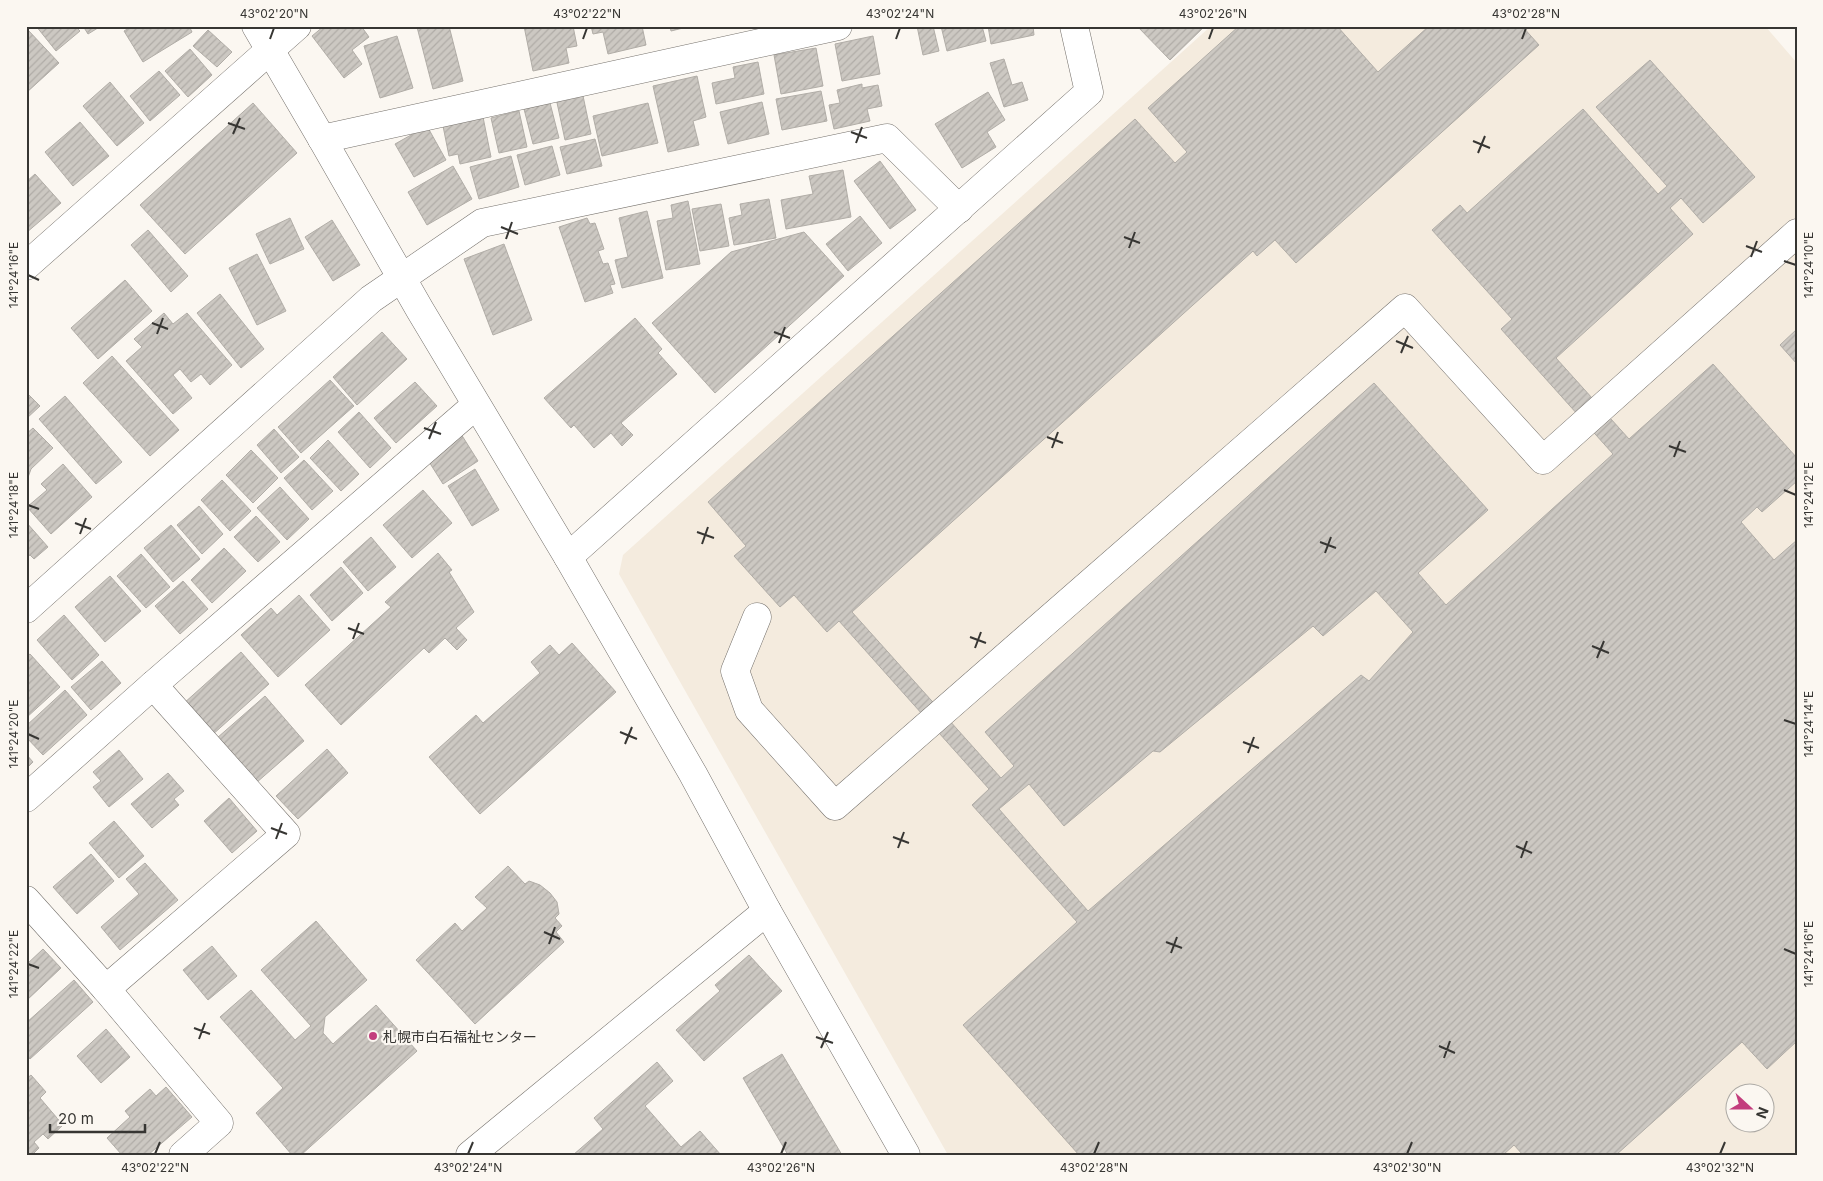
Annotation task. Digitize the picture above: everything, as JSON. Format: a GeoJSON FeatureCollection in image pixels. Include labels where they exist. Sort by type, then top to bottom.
{"type":"FeatureCollection","features":[{"type":"Feature","properties":{"kind":"street"},"geometry":{"type":"LineString","coordinates":[[256,26],[476,405],[568,557],[693,774],[767,911],[906,1155]]}},
{"type":"Feature","properties":{"kind":"street"},"geometry":{"type":"LineString","coordinates":[[26,266],[296,26]]}},
{"type":"Feature","properties":{"kind":"street"},"geometry":{"type":"LineString","coordinates":[[322,139],[838,26]]}},
{"type":"Feature","properties":{"kind":"street"},"geometry":{"type":"LineString","coordinates":[[568,557],[1089,92],[1074,26]]}},
{"type":"Feature","properties":{"kind":"street"},"geometry":{"type":"LineString","coordinates":[[26,609],[371,299],[482,223],[887,138],[959,209]]}},
{"type":"Feature","properties":{"kind":"street"},"geometry":{"type":"LineString","coordinates":[[757,617],[734,671],[748,710],[835,806],[1405,308],[1543,460],[1797,233]]}},
{"type":"Feature","properties":{"kind":"street"},"geometry":{"type":"LineString","coordinates":[[26,798],[153,685],[476,405]]}},
{"type":"Feature","properties":{"kind":"street"},"geometry":{"type":"LineString","coordinates":[[106,989],[286,834],[153,685]]}},
{"type":"Feature","properties":{"kind":"street"},"geometry":{"type":"LineString","coordinates":[[26,900],[106,989],[219,1123],[183,1155]]}},
{"type":"Feature","properties":{"kind":"street"},"geometry":{"type":"LineString","coordinates":[[470,1155],[767,911]]}},
{"type":"Feature","properties":{"kind":"shaded area"},"geometry":{"type":"Polygon","coordinates":[[[1211,26],[1765,26],[1797,63],[1797,1155],[948,1155],[619,574],[623,555],[1211,26]]]}},
{"type":"Feature","properties":{"kind":"building"},"geometry":{"type":"Polygon","coordinates":[[[36,26],[75,26],[80,31],[56,51],[36,26]]]}},
{"type":"Feature","properties":{"kind":"building"},"geometry":{"type":"Polygon","coordinates":[[[83,26],[101,26],[88,34],[83,26]]]}},
{"type":"Feature","properties":{"kind":"building"},"geometry":{"type":"Polygon","coordinates":[[[132,26],[189,26],[192,32],[143,62],[124,31],[132,26]]]}},
{"type":"Feature","properties":{"kind":"building"},"geometry":{"type":"Polygon","coordinates":[[[324,26],[361,26],[369,37],[352,50],[362,64],[344,78],[312,36],[324,26]]]}},
{"type":"Feature","properties":{"kind":"building"},"geometry":{"type":"Polygon","coordinates":[[[449,26],[463,81],[433,89],[417,27],[449,26]]]}},
{"type":"Feature","properties":{"kind":"building"},"geometry":{"type":"Polygon","coordinates":[[[524,26],[573,26],[577,46],[566,48],[569,63],[533,71],[524,26]]]}},
{"type":"Feature","properties":{"kind":"building"},"geometry":{"type":"Polygon","coordinates":[[[591,26],[642,26],[646,45],[608,54],[603,32],[593,34],[591,26]]]}},
{"type":"Feature","properties":{"kind":"building"},"geometry":{"type":"Polygon","coordinates":[[[670,26],[691,26],[671,31],[670,26]]]}},
{"type":"Feature","properties":{"kind":"building"},"geometry":{"type":"Polygon","coordinates":[[[917,26],[933,26],[939,51],[923,55],[917,26]]]}},
{"type":"Feature","properties":{"kind":"building"},"geometry":{"type":"Polygon","coordinates":[[[941,26],[982,26],[986,41],[947,51],[941,26]]]}},
{"type":"Feature","properties":{"kind":"building"},"geometry":{"type":"Polygon","coordinates":[[[988,26],[1033,26],[1034,35],[991,44],[988,26]]]}},
{"type":"Feature","properties":{"kind":"building"},"geometry":{"type":"Polygon","coordinates":[[[1137,26],[1205,26],[1170,60],[1137,26]]]}},
{"type":"Feature","properties":{"kind":"building"},"geometry":{"type":"Polygon","coordinates":[[[1239,26],[1337,26],[1378,72],[1429,26],[1522,26],[1539,45],[1296,263],[1275,240],[1257,256],[1253,251],[852,612],[1001,778],[1014,766],[985,732],[1374,383],[1488,510],[1418,573],[1446,605],[1613,454],[1501,329],[1512,319],[1432,230],[1460,205],[1467,213],[1583,109],[1658,194],[1667,186],[1596,107],[1650,60],[1755,177],[1703,223],[1681,198],[1670,208],[1693,234],[1556,358],[1629,439],[1713,364],[1797,458],[1797,481],[1762,512],[1757,507],[1741,522],[1774,560],[1797,540],[1797,1041],[1767,1069],[1742,1042],[1616,1155],[1523,1155],[1514,1145],[1503,1155],[1079,1155],[963,1025],[1077,922],[972,805],[989,789],[839,621],[827,632],[794,595],[780,607],[734,556],[746,546],[708,502],[1135,119],[1175,163],[1187,152],[1148,108],[1239,26]],[[1376,591],[1323,636],[1313,626],[1160,752],[1153,751],[1064,826],[1029,784],[999,809],[1088,911],[1361,675],[1369,681],[1413,632],[1376,591]]]}},
{"type":"Feature","properties":{"kind":"building"},"geometry":{"type":"Polygon","coordinates":[[[28,30],[59,63],[26,93],[26,31],[28,30]]]}},
{"type":"Feature","properties":{"kind":"building"},"geometry":{"type":"Polygon","coordinates":[[[208,30],[232,52],[217,67],[193,46],[208,30]]]}},
{"type":"Feature","properties":{"kind":"building"},"geometry":{"type":"Polygon","coordinates":[[[397,36],[413,88],[380,98],[364,46],[397,36]]]}},
{"type":"Feature","properties":{"kind":"building"},"geometry":{"type":"Polygon","coordinates":[[[873,36],[880,74],[842,81],[835,44],[873,36]]]}},
{"type":"Feature","properties":{"kind":"building"},"geometry":{"type":"Polygon","coordinates":[[[816,48],[823,86],[781,94],[774,55],[816,48]]]}},
{"type":"Feature","properties":{"kind":"building"},"geometry":{"type":"Polygon","coordinates":[[[190,49],[212,75],[188,97],[165,71],[190,49]]]}},
{"type":"Feature","properties":{"kind":"building"},"geometry":{"type":"Polygon","coordinates":[[[1004,59],[1012,85],[1022,82],[1028,100],[1004,107],[990,63],[1004,59]]]}},
{"type":"Feature","properties":{"kind":"building"},"geometry":{"type":"Polygon","coordinates":[[[758,62],[764,94],[716,104],[712,83],[735,78],[733,67],[758,62]]]}},
{"type":"Feature","properties":{"kind":"building"},"geometry":{"type":"Polygon","coordinates":[[[159,71],[180,95],[150,121],[130,96],[159,71]]]}},
{"type":"Feature","properties":{"kind":"building"},"geometry":{"type":"Polygon","coordinates":[[[697,76],[706,117],[693,121],[699,145],[668,152],[653,86],[697,76]]]}},
{"type":"Feature","properties":{"kind":"building"},"geometry":{"type":"Polygon","coordinates":[[[110,82],[144,123],[117,146],[83,106],[110,82]]]}},
{"type":"Feature","properties":{"kind":"building"},"geometry":{"type":"Polygon","coordinates":[[[862,84],[862,88],[878,85],[882,106],[867,109],[870,121],[834,129],[829,105],[840,103],[837,90],[862,84]]]}},
{"type":"Feature","properties":{"kind":"building"},"geometry":{"type":"Polygon","coordinates":[[[582,91],[591,134],[565,140],[556,98],[582,91]]]}},
{"type":"Feature","properties":{"kind":"building"},"geometry":{"type":"Polygon","coordinates":[[[821,91],[827,121],[782,130],[776,99],[821,91]]]}},
{"type":"Feature","properties":{"kind":"building"},"geometry":{"type":"Polygon","coordinates":[[[988,92],[1005,120],[987,132],[996,147],[962,168],[935,124],[988,92]]]}},
{"type":"Feature","properties":{"kind":"building"},"geometry":{"type":"Polygon","coordinates":[[[762,102],[769,134],[728,144],[720,112],[762,102]]]}},
{"type":"Feature","properties":{"kind":"building"},"geometry":{"type":"Polygon","coordinates":[[[253,103],[297,153],[185,254],[140,205],[253,103]]]}},
{"type":"Feature","properties":{"kind":"building"},"geometry":{"type":"Polygon","coordinates":[[[550,103],[559,138],[533,144],[524,109],[550,103]]]}},
{"type":"Feature","properties":{"kind":"building"},"geometry":{"type":"Polygon","coordinates":[[[648,103],[658,143],[602,156],[593,116],[648,103]]]}},
{"type":"Feature","properties":{"kind":"building"},"geometry":{"type":"Polygon","coordinates":[[[519,111],[527,147],[499,153],[491,118],[519,111]]]}},
{"type":"Feature","properties":{"kind":"building"},"geometry":{"type":"Polygon","coordinates":[[[483,117],[491,157],[460,164],[458,154],[449,156],[443,126],[483,117]]]}},
{"type":"Feature","properties":{"kind":"building"},"geometry":{"type":"Polygon","coordinates":[[[80,122],[109,156],[73,186],[45,152],[80,122]]]}},
{"type":"Feature","properties":{"kind":"building"},"geometry":{"type":"Polygon","coordinates":[[[427,126],[446,160],[414,177],[395,144],[427,126]]]}},
{"type":"Feature","properties":{"kind":"building"},"geometry":{"type":"Polygon","coordinates":[[[595,139],[602,166],[567,174],[560,147],[595,139]]]}},
{"type":"Feature","properties":{"kind":"building"},"geometry":{"type":"Polygon","coordinates":[[[552,146],[560,175],[525,185],[517,155],[552,146]]]}},
{"type":"Feature","properties":{"kind":"building"},"geometry":{"type":"Polygon","coordinates":[[[511,156],[519,187],[479,199],[470,167],[511,156]]]}},
{"type":"Feature","properties":{"kind":"building"},"geometry":{"type":"Polygon","coordinates":[[[880,161],[916,210],[890,229],[854,181],[880,161]]]}},
{"type":"Feature","properties":{"kind":"building"},"geometry":{"type":"Polygon","coordinates":[[[453,166],[472,199],[427,225],[408,192],[453,166]]]}},
{"type":"Feature","properties":{"kind":"building"},"geometry":{"type":"Polygon","coordinates":[[[843,170],[851,217],[786,229],[781,200],[813,194],[809,176],[843,170]]]}},
{"type":"Feature","properties":{"kind":"building"},"geometry":{"type":"Polygon","coordinates":[[[35,174],[61,203],[26,233],[26,182],[35,174]]]}},
{"type":"Feature","properties":{"kind":"building"},"geometry":{"type":"Polygon","coordinates":[[[769,199],[776,238],[734,245],[729,218],[742,215],[740,204],[769,199]]]}},
{"type":"Feature","properties":{"kind":"building"},"geometry":{"type":"Polygon","coordinates":[[[688,201],[700,264],[666,270],[657,221],[673,218],[671,205],[688,201]]]}},
{"type":"Feature","properties":{"kind":"building"},"geometry":{"type":"Polygon","coordinates":[[[721,204],[729,246],[700,251],[692,209],[721,204]]]}},
{"type":"Feature","properties":{"kind":"building"},"geometry":{"type":"Polygon","coordinates":[[[647,211],[663,278],[622,288],[615,260],[628,257],[619,218],[647,211]]]}},
{"type":"Feature","properties":{"kind":"building"},"geometry":{"type":"Polygon","coordinates":[[[860,216],[882,243],[848,271],[826,244],[860,216]]]}},
{"type":"Feature","properties":{"kind":"building"},"geometry":{"type":"Polygon","coordinates":[[[290,218],[304,249],[270,264],[256,234],[290,218]]]}},
{"type":"Feature","properties":{"kind":"building"},"geometry":{"type":"Polygon","coordinates":[[[587,218],[590,224],[595,223],[604,249],[598,251],[603,264],[608,263],[615,284],[610,285],[613,293],[585,302],[559,227],[587,218]]]}},
{"type":"Feature","properties":{"kind":"building"},"geometry":{"type":"Polygon","coordinates":[[[332,220],[360,265],[333,281],[305,237],[332,220]]]}},
{"type":"Feature","properties":{"kind":"building"},"geometry":{"type":"Polygon","coordinates":[[[148,230],[188,276],[171,292],[131,245],[148,230]]]}},
{"type":"Feature","properties":{"kind":"building"},"geometry":{"type":"Polygon","coordinates":[[[804,232],[844,276],[715,393],[652,323],[731,252],[804,232]]]}},
{"type":"Feature","properties":{"kind":"building"},"geometry":{"type":"Polygon","coordinates":[[[504,244],[532,320],[493,335],[464,259],[504,244]]]}},
{"type":"Feature","properties":{"kind":"building"},"geometry":{"type":"Polygon","coordinates":[[[257,254],[286,311],[257,325],[229,268],[257,254]]]}},
{"type":"Feature","properties":{"kind":"building"},"geometry":{"type":"Polygon","coordinates":[[[125,280],[152,311],[98,359],[71,328],[125,280]]]}},
{"type":"Feature","properties":{"kind":"building"},"geometry":{"type":"Polygon","coordinates":[[[220,294],[264,349],[241,368],[197,313],[220,294]]]}},
{"type":"Feature","properties":{"kind":"building"},"geometry":{"type":"Polygon","coordinates":[[[164,313],[173,324],[187,313],[232,365],[210,385],[201,374],[191,382],[180,369],[173,375],[192,398],[173,414],[126,361],[142,347],[134,339],[164,313]]]}},
{"type":"Feature","properties":{"kind":"building"},"geometry":{"type":"Polygon","coordinates":[[[635,318],[662,349],[658,353],[677,374],[621,423],[633,435],[622,446],[611,433],[594,448],[574,425],[571,428],[544,398],[635,318]]]}},
{"type":"Feature","properties":{"kind":"building"},"geometry":{"type":"Polygon","coordinates":[[[1797,329],[1797,364],[1780,345],[1797,329]]]}},
{"type":"Feature","properties":{"kind":"building"},"geometry":{"type":"Polygon","coordinates":[[[382,332],[407,359],[357,405],[333,377],[382,332]]]}},
{"type":"Feature","properties":{"kind":"building"},"geometry":{"type":"Polygon","coordinates":[[[112,356],[179,430],[150,456],[83,383],[112,356]]]}},
{"type":"Feature","properties":{"kind":"building"},"geometry":{"type":"Polygon","coordinates":[[[330,380],[354,406],[301,453],[278,427],[330,380]]]}},
{"type":"Feature","properties":{"kind":"building"},"geometry":{"type":"Polygon","coordinates":[[[415,382],[437,406],[396,443],[374,418],[415,382]]]}},
{"type":"Feature","properties":{"kind":"building"},"geometry":{"type":"Polygon","coordinates":[[[26,392],[40,406],[26,419],[26,392]]]}},
{"type":"Feature","properties":{"kind":"building"},"geometry":{"type":"Polygon","coordinates":[[[65,396],[122,462],[96,484],[39,419],[65,396]]]}},
{"type":"Feature","properties":{"kind":"building"},"geometry":{"type":"Polygon","coordinates":[[[359,412],[391,448],[370,468],[338,432],[359,412]]]}},
{"type":"Feature","properties":{"kind":"building"},"geometry":{"type":"Polygon","coordinates":[[[33,428],[53,448],[31,469],[26,483],[26,434],[33,428]]]}},
{"type":"Feature","properties":{"kind":"building"},"geometry":{"type":"Polygon","coordinates":[[[274,429],[299,457],[281,473],[257,445],[274,429]]]}},
{"type":"Feature","properties":{"kind":"building"},"geometry":{"type":"Polygon","coordinates":[[[461,434],[478,461],[443,484],[426,457],[461,434]]]}},
{"type":"Feature","properties":{"kind":"building"},"geometry":{"type":"Polygon","coordinates":[[[328,440],[359,474],[341,491],[310,458],[328,440]]]}},
{"type":"Feature","properties":{"kind":"building"},"geometry":{"type":"Polygon","coordinates":[[[251,450],[278,478],[253,503],[226,475],[251,450]]]}},
{"type":"Feature","properties":{"kind":"building"},"geometry":{"type":"Polygon","coordinates":[[[304,460],[333,491],[312,510],[284,478],[304,460]]]}},
{"type":"Feature","properties":{"kind":"building"},"geometry":{"type":"Polygon","coordinates":[[[63,464],[92,497],[51,534],[27,507],[47,490],[41,484],[63,464]]]}},
{"type":"Feature","properties":{"kind":"building"},"geometry":{"type":"Polygon","coordinates":[[[475,469],[499,510],[472,526],[448,486],[475,469]]]}},
{"type":"Feature","properties":{"kind":"building"},"geometry":{"type":"Polygon","coordinates":[[[222,480],[251,511],[230,531],[201,500],[222,480]]]}},
{"type":"Feature","properties":{"kind":"building"},"geometry":{"type":"Polygon","coordinates":[[[280,487],[309,519],[287,540],[257,508],[280,487]]]}},
{"type":"Feature","properties":{"kind":"building"},"geometry":{"type":"Polygon","coordinates":[[[423,490],[452,523],[412,558],[383,525],[423,490]]]}},
{"type":"Feature","properties":{"kind":"building"},"geometry":{"type":"Polygon","coordinates":[[[199,506],[223,534],[202,554],[177,525],[199,506]]]}},
{"type":"Feature","properties":{"kind":"building"},"geometry":{"type":"Polygon","coordinates":[[[256,516],[280,542],[258,562],[234,537],[256,516]]]}},
{"type":"Feature","properties":{"kind":"building"},"geometry":{"type":"Polygon","coordinates":[[[26,522],[48,547],[34,559],[30,555],[26,558],[26,522]]]}},
{"type":"Feature","properties":{"kind":"building"},"geometry":{"type":"Polygon","coordinates":[[[171,525],[200,559],[173,582],[144,548],[171,525]]]}},
{"type":"Feature","properties":{"kind":"building"},"geometry":{"type":"Polygon","coordinates":[[[371,537],[396,567],[368,591],[343,562],[371,537]]]}},
{"type":"Feature","properties":{"kind":"building"},"geometry":{"type":"Polygon","coordinates":[[[224,548],[246,571],[212,603],[191,580],[224,548]]]}},
{"type":"Feature","properties":{"kind":"building"},"geometry":{"type":"Polygon","coordinates":[[[438,553],[452,570],[449,572],[474,612],[456,628],[467,640],[457,650],[445,638],[429,653],[424,648],[341,725],[305,685],[391,607],[385,602],[438,553]]]}},
{"type":"Feature","properties":{"kind":"building"},"geometry":{"type":"Polygon","coordinates":[[[141,554],[170,587],[146,608],[117,576],[141,554]]]}},
{"type":"Feature","properties":{"kind":"building"},"geometry":{"type":"Polygon","coordinates":[[[341,567],[363,593],[332,621],[310,595],[341,567]]]}},
{"type":"Feature","properties":{"kind":"building"},"geometry":{"type":"Polygon","coordinates":[[[110,576],[141,611],[105,642],[75,607],[110,576]]]}},
{"type":"Feature","properties":{"kind":"building"},"geometry":{"type":"Polygon","coordinates":[[[183,581],[208,609],[180,634],[155,606],[183,581]]]}},
{"type":"Feature","properties":{"kind":"building"},"geometry":{"type":"Polygon","coordinates":[[[299,595],[330,630],[278,677],[241,635],[271,608],[277,615],[299,595]]]}},
{"type":"Feature","properties":{"kind":"building"},"geometry":{"type":"Polygon","coordinates":[[[64,615],[99,655],[72,680],[37,640],[64,615]]]}},
{"type":"Feature","properties":{"kind":"building"},"geometry":{"type":"Polygon","coordinates":[[[572,643],[616,692],[480,814],[429,757],[476,715],[483,723],[540,673],[531,662],[550,645],[559,655],[572,643]]]}},
{"type":"Feature","properties":{"kind":"building"},"geometry":{"type":"Polygon","coordinates":[[[241,652],[269,684],[211,736],[183,704],[241,652]]]}},
{"type":"Feature","properties":{"kind":"building"},"geometry":{"type":"Polygon","coordinates":[[[30,654],[60,687],[26,718],[26,657],[30,654]]]}},
{"type":"Feature","properties":{"kind":"building"},"geometry":{"type":"Polygon","coordinates":[[[102,661],[121,683],[91,710],[71,687],[102,661]]]}},
{"type":"Feature","properties":{"kind":"building"},"geometry":{"type":"Polygon","coordinates":[[[65,690],[87,715],[43,755],[26,737],[26,726],[65,690]]]}},
{"type":"Feature","properties":{"kind":"building"},"geometry":{"type":"Polygon","coordinates":[[[265,696],[304,741],[256,783],[217,738],[265,696]]]}},
{"type":"Feature","properties":{"kind":"building"},"geometry":{"type":"Polygon","coordinates":[[[327,749],[348,773],[298,819],[276,796],[327,749]]]}},
{"type":"Feature","properties":{"kind":"building"},"geometry":{"type":"Polygon","coordinates":[[[119,750],[143,779],[109,807],[93,787],[101,781],[93,772],[119,750]]]}},
{"type":"Feature","properties":{"kind":"building"},"geometry":{"type":"Polygon","coordinates":[[[26,754],[33,762],[26,769],[26,754]]]}},
{"type":"Feature","properties":{"kind":"building"},"geometry":{"type":"Polygon","coordinates":[[[168,773],[184,791],[174,799],[179,805],[152,828],[131,804],[168,773]]]}},
{"type":"Feature","properties":{"kind":"building"},"geometry":{"type":"Polygon","coordinates":[[[229,798],[257,831],[232,853],[204,821],[229,798]]]}},
{"type":"Feature","properties":{"kind":"building"},"geometry":{"type":"Polygon","coordinates":[[[114,821],[144,856],[119,878],[89,843],[114,821]]]}},
{"type":"Feature","properties":{"kind":"building"},"geometry":{"type":"Polygon","coordinates":[[[91,854],[114,881],[77,914],[53,887],[91,854]]]}},
{"type":"Feature","properties":{"kind":"building"},"geometry":{"type":"Polygon","coordinates":[[[145,863],[178,900],[120,950],[101,927],[139,894],[126,879],[145,863]]]}},
{"type":"Feature","properties":{"kind":"building"},"geometry":{"type":"Polygon","coordinates":[[[508,866],[525,884],[529,881],[540,885],[557,902],[559,914],[555,918],[562,926],[556,932],[564,942],[475,1024],[416,960],[455,923],[462,931],[487,908],[475,897],[508,866]]]}},
{"type":"Feature","properties":{"kind":"building","name":"札幌市白石福祉センター"},"geometry":{"type":"Polygon","coordinates":[[[316,921],[367,980],[325,1017],[323,1033],[333,1044],[376,1005],[417,1051],[301,1155],[292,1155],[256,1113],[283,1088],[220,1017],[251,990],[295,1040],[311,1026],[261,970],[316,921]]]}},
{"type":"Feature","properties":{"kind":"building"},"geometry":{"type":"Polygon","coordinates":[[[212,946],[237,976],[208,1000],[183,970],[212,946]]]}},
{"type":"Feature","properties":{"kind":"building"},"geometry":{"type":"Polygon","coordinates":[[[43,949],[61,968],[26,1001],[26,965],[43,949]]]}},
{"type":"Feature","properties":{"kind":"building"},"geometry":{"type":"Polygon","coordinates":[[[749,955],[782,991],[704,1061],[676,1030],[720,991],[715,985],[749,955]]]}},
{"type":"Feature","properties":{"kind":"building"},"geometry":{"type":"Polygon","coordinates":[[[74,980],[93,1002],[30,1059],[26,1055],[26,1023],[74,980]]]}},
{"type":"Feature","properties":{"kind":"building"},"geometry":{"type":"Polygon","coordinates":[[[106,1029],[130,1057],[101,1083],[77,1056],[106,1029]]]}},
{"type":"Feature","properties":{"kind":"building"},"geometry":{"type":"Polygon","coordinates":[[[782,1054],[842,1155],[788,1155],[743,1078],[782,1054]]]}},
{"type":"Feature","properties":{"kind":"building"},"geometry":{"type":"Polygon","coordinates":[[[657,1062],[673,1081],[645,1106],[681,1147],[700,1131],[721,1155],[573,1155],[603,1129],[594,1118],[657,1062]]]}},
{"type":"Feature","properties":{"kind":"building"},"geometry":{"type":"Polygon","coordinates":[[[31,1075],[46,1092],[40,1098],[63,1125],[48,1139],[43,1134],[34,1142],[39,1148],[32,1155],[26,1155],[26,1079],[31,1075]]]}},
{"type":"Feature","properties":{"kind":"building"},"geometry":{"type":"Polygon","coordinates":[[[166,1087],[192,1117],[148,1155],[122,1155],[107,1138],[130,1117],[125,1111],[150,1089],[156,1096],[166,1087]]]}},
{"type":"Feature","properties":{"kind":"place","name":"札幌市白石福祉センター"},"geometry":{"type":"Point","coordinates":[373,1036]}}]}
